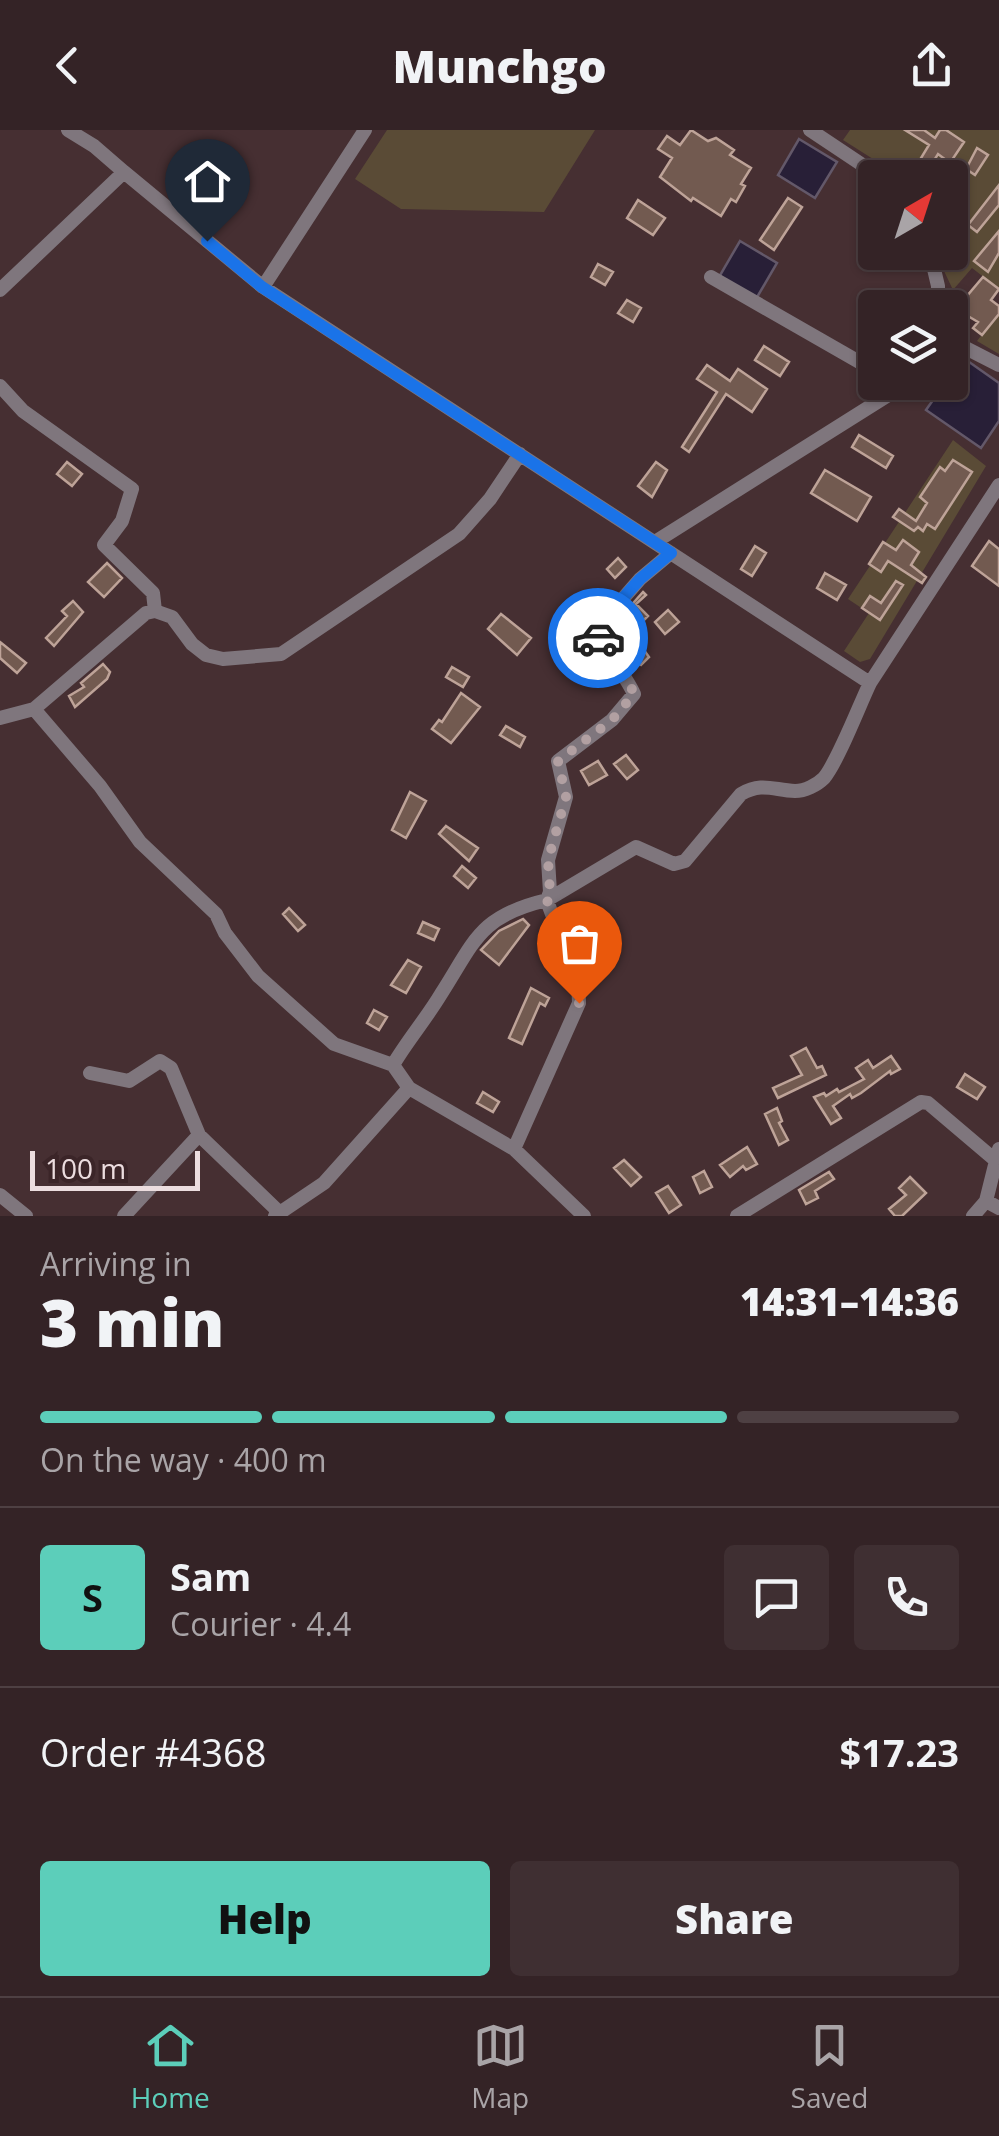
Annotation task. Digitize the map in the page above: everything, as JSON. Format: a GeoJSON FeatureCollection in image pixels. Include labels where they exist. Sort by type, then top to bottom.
{"type":"FeatureCollection","features":[{"type":"Feature","properties":{"kind":"street"},"geometry":{"type":"LineString","coordinates":[[68,130],[94,146],[262,287],[870,683]]}},
{"type":"Feature","properties":{"kind":"street"},"geometry":{"type":"LineString","coordinates":[[262,287],[365,130]]}},
{"type":"Feature","properties":{"kind":"street"},"geometry":{"type":"LineString","coordinates":[[810,130],[858,162]]}},
{"type":"Feature","properties":{"kind":"street"},"geometry":{"type":"LineString","coordinates":[[0,290],[124,172]]}},
{"type":"Feature","properties":{"kind":"street"},"geometry":{"type":"LineString","coordinates":[[710,277],[858,361]]}},
{"type":"Feature","properties":{"kind":"street"},"geometry":{"type":"LineString","coordinates":[[968,349],[999,364]]}},
{"type":"Feature","properties":{"kind":"street"},"geometry":{"type":"LineString","coordinates":[[0,386],[23,411],[132,490],[122,521],[104,545],[153,593],[156,611]]}},
{"type":"Feature","properties":{"kind":"street"},"geometry":{"type":"LineString","coordinates":[[655,542],[877,400]]}},
{"type":"Feature","properties":{"kind":"street"},"geometry":{"type":"LineString","coordinates":[[0,718],[34,709],[146,613],[156,611],[172,617],[192,644],[206,655],[223,659],[281,654],[458,534],[490,500],[520,454]]}},
{"type":"Feature","properties":{"kind":"street"},"geometry":{"type":"LineString","coordinates":[[392,1065],[482,930],[522,906],[547,900],[636,847],[674,864],[685,861],[741,794],[766,785],[795,791],[810,788],[824,777],[870,683],[999,484]]}},
{"type":"Feature","properties":{"kind":"street"},"geometry":{"type":"LineString","coordinates":[[514,1149],[579,1003],[579,980],[572,957],[558,933],[547,900],[548,860],[566,797],[558,761],[612,720],[634,694],[625,673],[598,638],[598,626],[640,579],[671,553]]}},
{"type":"Feature","properties":{"kind":"street"},"geometry":{"type":"LineString","coordinates":[[34,709],[84,766],[140,842],[216,914],[225,933],[258,976],[334,1044],[392,1065],[408,1088],[514,1149],[584,1216]]}},
{"type":"Feature","properties":{"kind":"street"},"geometry":{"type":"LineString","coordinates":[[90,1073],[129,1081],[160,1061],[166,1062],[199,1136],[277,1214],[324,1183],[408,1088]]}},
{"type":"Feature","properties":{"kind":"street"},"geometry":{"type":"LineString","coordinates":[[737,1216],[921,1102],[997,1154],[992,1204],[974,1216]]}},
{"type":"Feature","properties":{"kind":"street"},"geometry":{"type":"LineString","coordinates":[[124,1216],[199,1136]]}},
{"type":"Feature","properties":{"kind":"street"},"geometry":{"type":"LineString","coordinates":[[0,1195],[26,1216]]}},
{"type":"Feature","properties":{"kind":"shaded area"},"geometry":{"type":"Polygon","coordinates":[[[387,130],[595,130],[544,212],[401,209],[355,179],[387,130]]]}},
{"type":"Feature","properties":{"kind":"shaded area"},"geometry":{"type":"Polygon","coordinates":[[[850,130],[999,130],[999,289],[972,268],[953,290],[944,270],[968,270],[968,160],[874,160],[843,140],[850,130]]]}},
{"type":"Feature","properties":{"kind":"shaded area"},"geometry":{"type":"Polygon","coordinates":[[[799,139],[837,162],[815,198],[778,175],[799,139]]]}},
{"type":"Feature","properties":{"kind":"shaded area"},"geometry":{"type":"Polygon","coordinates":[[[740,241],[777,263],[756,299],[719,277],[740,241]]]}},
{"type":"Feature","properties":{"kind":"shaded area"},"geometry":{"type":"Polygon","coordinates":[[[999,312],[999,354],[977,341],[999,312]]]}},
{"type":"Feature","properties":{"kind":"shaded area"},"geometry":{"type":"Polygon","coordinates":[[[968,361],[999,383],[999,421],[981,448],[926,410],[933,400],[968,400],[968,361]]]}},
{"type":"Feature","properties":{"kind":"shaded area"},"geometry":{"type":"Polygon","coordinates":[[[953,440],[986,466],[870,659],[860,662],[844,651],[869,613],[848,599],[953,440]]]}},
{"type":"Feature","properties":{"kind":"building"},"geometry":{"type":"Polygon","coordinates":[[[691,130],[708,141],[716,138],[734,150],[730,155],[751,168],[736,202],[731,199],[721,216],[693,198],[691,201],[660,177],[672,158],[658,149],[667,136],[680,145],[691,130]]]}},
{"type":"Feature","properties":{"kind":"building"},"geometry":{"type":"Polygon","coordinates":[[[905,130],[924,130],[935,138],[940,130],[946,130],[964,142],[952,160],[938,154],[934,160],[920,160],[929,145],[905,130]]]}},
{"type":"Feature","properties":{"kind":"building"},"geometry":{"type":"Polygon","coordinates":[[[977,148],[988,155],[975,175],[968,165],[977,148]]]}},
{"type":"Feature","properties":{"kind":"building"},"geometry":{"type":"Polygon","coordinates":[[[999,185],[999,205],[977,232],[968,225],[999,185]]]}},
{"type":"Feature","properties":{"kind":"building"},"geometry":{"type":"Polygon","coordinates":[[[788,198],[802,207],[774,250],[760,240],[788,198]]]}},
{"type":"Feature","properties":{"kind":"building"},"geometry":{"type":"Polygon","coordinates":[[[638,200],[665,218],[653,235],[627,218],[638,200]]]}},
{"type":"Feature","properties":{"kind":"building"},"geometry":{"type":"Polygon","coordinates":[[[999,231],[999,253],[988,272],[974,261],[999,231]]]}},
{"type":"Feature","properties":{"kind":"building"},"geometry":{"type":"Polygon","coordinates":[[[598,264],[613,272],[605,285],[591,277],[598,264]]]}},
{"type":"Feature","properties":{"kind":"building"},"geometry":{"type":"Polygon","coordinates":[[[983,277],[999,289],[991,300],[999,306],[999,314],[982,335],[973,328],[978,322],[968,316],[968,295],[983,277]]]}},
{"type":"Feature","properties":{"kind":"building"},"geometry":{"type":"Polygon","coordinates":[[[627,300],[641,308],[633,322],[618,313],[627,300]]]}},
{"type":"Feature","properties":{"kind":"building"},"geometry":{"type":"Polygon","coordinates":[[[764,346],[789,362],[780,376],[755,360],[764,346]]]}},
{"type":"Feature","properties":{"kind":"building"},"geometry":{"type":"Polygon","coordinates":[[[707,365],[730,381],[738,369],[767,389],[752,412],[726,394],[689,452],[682,447],[717,392],[697,379],[707,365]]]}},
{"type":"Feature","properties":{"kind":"building"},"geometry":{"type":"Polygon","coordinates":[[[859,435],[893,456],[886,468],[852,447],[859,435]]]}},
{"type":"Feature","properties":{"kind":"building"},"geometry":{"type":"Polygon","coordinates":[[[953,460],[972,472],[935,529],[927,524],[923,531],[918,527],[914,531],[893,517],[899,509],[916,521],[927,503],[920,497],[940,467],[945,471],[953,460]]]}},
{"type":"Feature","properties":{"kind":"building"},"geometry":{"type":"Polygon","coordinates":[[[67,462],[82,474],[72,486],[57,474],[67,462]]]}},
{"type":"Feature","properties":{"kind":"building"},"geometry":{"type":"Polygon","coordinates":[[[656,462],[667,470],[652,497],[638,486],[656,462]]]}},
{"type":"Feature","properties":{"kind":"building"},"geometry":{"type":"Polygon","coordinates":[[[825,470],[871,497],[857,521],[811,493],[825,470]]]}},
{"type":"Feature","properties":{"kind":"building"},"geometry":{"type":"Polygon","coordinates":[[[903,540],[919,552],[911,565],[926,577],[922,583],[888,561],[881,572],[869,564],[883,542],[896,550],[903,540]]]}},
{"type":"Feature","properties":{"kind":"building"},"geometry":{"type":"Polygon","coordinates":[[[989,541],[999,549],[999,586],[972,566],[989,541]]]}},
{"type":"Feature","properties":{"kind":"building"},"geometry":{"type":"Polygon","coordinates":[[[755,546],[766,553],[752,576],[741,569],[755,546]]]}},
{"type":"Feature","properties":{"kind":"building"},"geometry":{"type":"Polygon","coordinates":[[[618,558],[626,567],[615,578],[607,569],[618,558]]]}},
{"type":"Feature","properties":{"kind":"building"},"geometry":{"type":"Polygon","coordinates":[[[107,563],[122,578],[104,597],[88,582],[107,563]]]}},
{"type":"Feature","properties":{"kind":"building"},"geometry":{"type":"Polygon","coordinates":[[[825,573],[846,585],[837,600],[817,588],[825,573]]]}},
{"type":"Feature","properties":{"kind":"building"},"geometry":{"type":"Polygon","coordinates":[[[896,581],[903,585],[880,620],[862,608],[870,596],[881,603],[896,581]]]}},
{"type":"Feature","properties":{"kind":"building"},"geometry":{"type":"Polygon","coordinates":[[[643,592],[646,595],[636,604],[648,616],[634,630],[649,657],[641,665],[630,658],[610,629],[643,592]]]}},
{"type":"Feature","properties":{"kind":"building"},"geometry":{"type":"Polygon","coordinates":[[[73,601],[83,612],[54,646],[46,638],[67,616],[62,611],[73,601]]]}},
{"type":"Feature","properties":{"kind":"building"},"geometry":{"type":"Polygon","coordinates":[[[668,610],[679,622],[665,634],[655,622],[668,610]]]}},
{"type":"Feature","properties":{"kind":"building"},"geometry":{"type":"Polygon","coordinates":[[[501,614],[531,638],[517,655],[488,629],[501,614]]]}},
{"type":"Feature","properties":{"kind":"building"},"geometry":{"type":"Polygon","coordinates":[[[0,642],[26,663],[17,673],[0,658],[0,642]]]}},
{"type":"Feature","properties":{"kind":"building"},"geometry":{"type":"Polygon","coordinates":[[[103,664],[110,672],[107,679],[75,707],[69,696],[84,687],[81,683],[103,664]]]}},
{"type":"Feature","properties":{"kind":"building"},"geometry":{"type":"Polygon","coordinates":[[[452,667],[469,677],[463,687],[446,677],[452,667]]]}},
{"type":"Feature","properties":{"kind":"building"},"geometry":{"type":"Polygon","coordinates":[[[461,693],[480,707],[451,743],[432,729],[439,720],[442,722],[461,693]]]}},
{"type":"Feature","properties":{"kind":"building"},"geometry":{"type":"Polygon","coordinates":[[[506,726],[525,737],[520,747],[500,735],[506,726]]]}},
{"type":"Feature","properties":{"kind":"building"},"geometry":{"type":"Polygon","coordinates":[[[626,755],[638,770],[627,779],[614,764],[626,755]]]}},
{"type":"Feature","properties":{"kind":"building"},"geometry":{"type":"Polygon","coordinates":[[[598,761],[607,775],[589,785],[581,771],[598,761]]]}},
{"type":"Feature","properties":{"kind":"building"},"geometry":{"type":"Polygon","coordinates":[[[410,792],[426,801],[406,838],[392,830],[410,792]]]}},
{"type":"Feature","properties":{"kind":"building"},"geometry":{"type":"Polygon","coordinates":[[[446,826],[478,848],[469,861],[439,834],[446,826]]]}},
{"type":"Feature","properties":{"kind":"building"},"geometry":{"type":"Polygon","coordinates":[[[462,866],[476,878],[468,888],[454,876],[462,866]]]}},
{"type":"Feature","properties":{"kind":"building"},"geometry":{"type":"Polygon","coordinates":[[[289,908],[305,925],[298,931],[283,914],[289,908]]]}},
{"type":"Feature","properties":{"kind":"building"},"geometry":{"type":"Polygon","coordinates":[[[523,919],[529,925],[499,965],[481,950],[499,931],[523,919]]]}},
{"type":"Feature","properties":{"kind":"building"},"geometry":{"type":"Polygon","coordinates":[[[423,922],[439,929],[434,940],[418,933],[423,922]]]}},
{"type":"Feature","properties":{"kind":"building"},"geometry":{"type":"Polygon","coordinates":[[[408,960],[421,967],[406,993],[391,985],[408,960]]]}},
{"type":"Feature","properties":{"kind":"building"},"geometry":{"type":"Polygon","coordinates":[[[531,988],[549,998],[545,1006],[540,1003],[522,1044],[509,1038],[531,988]]]}},
{"type":"Feature","properties":{"kind":"building"},"geometry":{"type":"Polygon","coordinates":[[[374,1010],[387,1017],[379,1030],[367,1023],[374,1010]]]}},
{"type":"Feature","properties":{"kind":"building"},"geometry":{"type":"Polygon","coordinates":[[[806,1048],[817,1068],[822,1066],[826,1075],[778,1098],[773,1088],[802,1075],[791,1056],[806,1048]]]}},
{"type":"Feature","properties":{"kind":"building"},"geometry":{"type":"Polygon","coordinates":[[[891,1056],[900,1069],[891,1074],[890,1071],[861,1093],[852,1098],[850,1094],[833,1106],[841,1118],[831,1124],[814,1097],[837,1089],[839,1092],[864,1079],[856,1068],[868,1060],[873,1068],[891,1056]]]}},
{"type":"Feature","properties":{"kind":"building"},"geometry":{"type":"Polygon","coordinates":[[[965,1074],[985,1087],[977,1099],[957,1087],[965,1074]]]}},
{"type":"Feature","properties":{"kind":"building"},"geometry":{"type":"Polygon","coordinates":[[[483,1092],[499,1102],[493,1112],[477,1103],[483,1092]]]}},
{"type":"Feature","properties":{"kind":"building"},"geometry":{"type":"Polygon","coordinates":[[[777,1108],[788,1140],[779,1145],[765,1114],[777,1108]]]}},
{"type":"Feature","properties":{"kind":"building"},"geometry":{"type":"Polygon","coordinates":[[[747,1147],[757,1164],[746,1170],[743,1166],[730,1177],[720,1165],[747,1147]]]}},
{"type":"Feature","properties":{"kind":"building"},"geometry":{"type":"Polygon","coordinates":[[[624,1160],[641,1177],[631,1186],[614,1168],[624,1160]]]}},
{"type":"Feature","properties":{"kind":"building"},"geometry":{"type":"Polygon","coordinates":[[[704,1171],[712,1187],[700,1193],[693,1177],[704,1171]]]}},
{"type":"Feature","properties":{"kind":"building"},"geometry":{"type":"Polygon","coordinates":[[[829,1172],[834,1179],[815,1191],[818,1198],[806,1204],[799,1190],[829,1172]]]}},
{"type":"Feature","properties":{"kind":"building"},"geometry":{"type":"Polygon","coordinates":[[[910,1177],[926,1193],[902,1216],[895,1216],[889,1209],[906,1195],[899,1188],[910,1177]]]}},
{"type":"Feature","properties":{"kind":"building"},"geometry":{"type":"Polygon","coordinates":[[[668,1186],[681,1205],[669,1213],[656,1193],[668,1186]]]}},
{"type":"Feature","properties":{"kind":"way so far"},"geometry":{"type":"LineString","coordinates":[[579,1003],[579,980],[572,957],[558,933],[547,900],[548,860],[566,797],[558,761],[612,720],[634,694],[625,673],[598,638]]}},
{"type":"Feature","properties":{"kind":"route"},"geometry":{"type":"LineString","coordinates":[[207,241],[262,287],[671,553],[640,579],[598,626],[598,638]]}}]}
